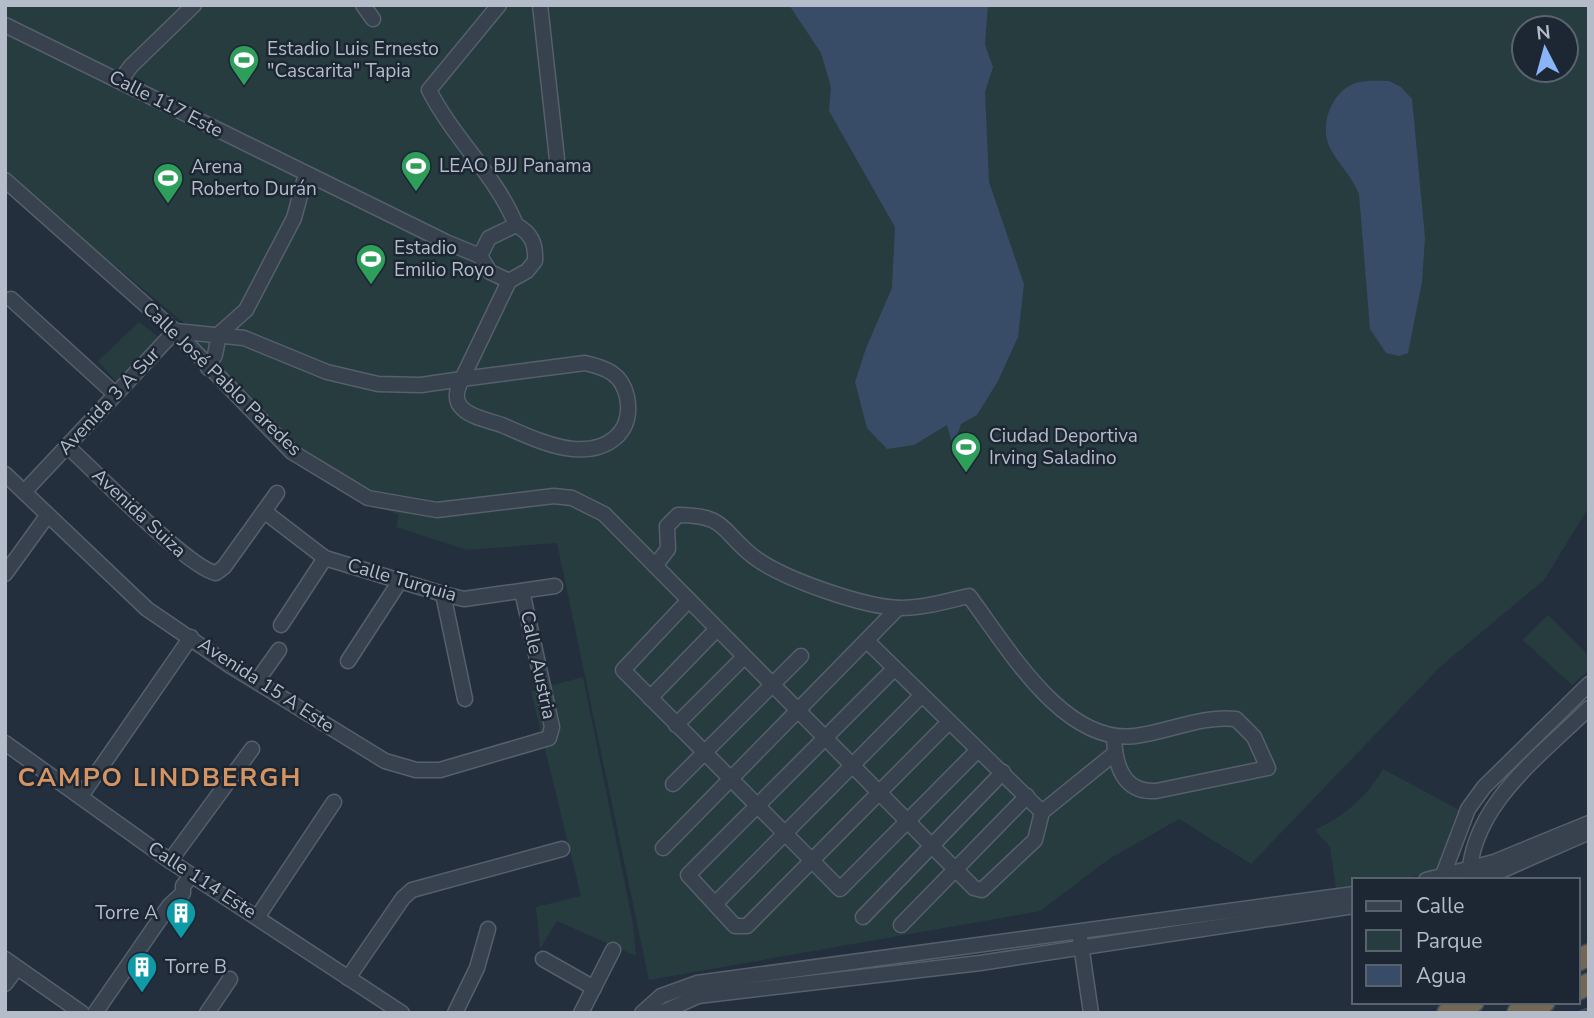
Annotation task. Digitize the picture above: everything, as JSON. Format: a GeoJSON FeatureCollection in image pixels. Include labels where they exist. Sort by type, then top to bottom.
{"type":"FeatureCollection","features":[{"type":"Feature","properties":{"kind":"highway"},"geometry":{"type":"LineString","coordinates":[[1448,1013],[1469,1004]]}},
{"type":"Feature","properties":{"kind":"highway"},"geometry":{"type":"LineString","coordinates":[[1518,1013],[1539,1004]]}},
{"type":"Feature","properties":{"kind":"street"},"geometry":{"type":"LineString","coordinates":[[120,81],[131,66],[194,5]]}},
{"type":"Feature","properties":{"kind":"street"},"geometry":{"type":"LineString","coordinates":[[363,5],[373,19]]}},
{"type":"Feature","properties":{"kind":"street"},"geometry":{"type":"LineString","coordinates":[[462,379],[509,281],[527,271],[535,261],[533,241],[527,231],[516,225],[507,203],[446,122],[429,90],[499,5]]}},
{"type":"Feature","properties":{"kind":"street"},"geometry":{"type":"LineString","coordinates":[[538,7],[557,159]]}},
{"type":"Feature","properties":{"kind":"street","name":"Calle 117 Este"},"geometry":{"type":"LineString","coordinates":[[5,25],[306,174],[480,256],[490,272],[509,281]]}},
{"type":"Feature","properties":{"kind":"street"},"geometry":{"type":"LineString","coordinates":[[208,368],[215,355],[219,334],[246,310],[294,218],[306,174]]}},
{"type":"Feature","properties":{"kind":"street","name":"Calle José Pablo Paredes"},"geometry":{"type":"LineString","coordinates":[[5,180],[175,331],[292,452],[368,498],[437,510],[555,496],[572,498],[604,514],[655,566]]}},
{"type":"Feature","properties":{"kind":"street"},"geometry":{"type":"LineString","coordinates":[[480,256],[489,238],[516,225]]}},
{"type":"Feature","properties":{"kind":"street"},"geometry":{"type":"LineString","coordinates":[[11,299],[114,393]]}},
{"type":"Feature","properties":{"kind":"street","name":"Avenida 3 A Sur"},"geometry":{"type":"LineString","coordinates":[[24,492],[175,331],[244,338],[327,372],[379,384],[421,385],[462,379],[586,363],[606,367],[619,377],[626,393],[629,408],[626,427],[617,439],[598,447],[572,449],[464,410],[457,390],[462,379]]}},
{"type":"Feature","properties":{"kind":"street","name":"Avenida Suiza"},"geometry":{"type":"LineString","coordinates":[[67,446],[184,556],[206,571],[216,573],[224,567],[265,512]]}},
{"type":"Feature","properties":{"kind":"street","name":"Avenida 15 A Este"},"geometry":{"type":"LineString","coordinates":[[5,474],[147,609],[229,665],[385,761],[416,770],[440,770],[549,738]]}},
{"type":"Feature","properties":{"kind":"street"},"geometry":{"type":"LineString","coordinates":[[265,512],[277,493]]}},
{"type":"Feature","properties":{"kind":"street","name":"Calle Turquia"},"geometry":{"type":"LineString","coordinates":[[265,512],[325,558],[443,594],[464,599],[555,586]]}},
{"type":"Feature","properties":{"kind":"street"},"geometry":{"type":"LineString","coordinates":[[1114,737],[1115,753],[1124,778],[1141,791],[1156,791],[1268,768],[1254,737],[1236,719],[1182,725],[1146,734],[1114,737],[1099,733],[1068,714],[1026,674],[969,596],[925,606],[898,608],[790,578],[754,557],[722,523],[698,515],[678,515],[667,526],[668,548],[655,566],[974,888],[986,888],[1035,840],[1042,811],[1115,753]]}},
{"type":"Feature","properties":{"kind":"street"},"geometry":{"type":"LineString","coordinates":[[5,574],[47,516]]}},
{"type":"Feature","properties":{"kind":"street"},"geometry":{"type":"LineString","coordinates":[[281,625],[325,558]]}},
{"type":"Feature","properties":{"kind":"street"},"geometry":{"type":"LineString","coordinates":[[348,662],[400,581]]}},
{"type":"Feature","properties":{"kind":"street","name":"Calle Austria"},"geometry":{"type":"LineString","coordinates":[[522,592],[552,727],[549,738]]}},
{"type":"Feature","properties":{"kind":"street"},"geometry":{"type":"LineString","coordinates":[[443,594],[465,699]]}},
{"type":"Feature","properties":{"kind":"street"},"geometry":{"type":"LineString","coordinates":[[689,600],[622,670],[840,890],[978,750]]}},
{"type":"Feature","properties":{"kind":"street"},"geometry":{"type":"LineString","coordinates":[[663,848],[898,608]]}},
{"type":"Feature","properties":{"kind":"street"},"geometry":{"type":"LineString","coordinates":[[650,698],[717,629]]}},
{"type":"Feature","properties":{"kind":"street"},"geometry":{"type":"LineString","coordinates":[[80,796],[191,638]]}},
{"type":"Feature","properties":{"kind":"street"},"geometry":{"type":"LineString","coordinates":[[867,641],[1042,811]]}},
{"type":"Feature","properties":{"kind":"street"},"geometry":{"type":"LineString","coordinates":[[257,681],[279,650]]}},
{"type":"Feature","properties":{"kind":"street"},"geometry":{"type":"LineString","coordinates":[[673,784],[801,656]]}},
{"type":"Feature","properties":{"kind":"street"},"geometry":{"type":"LineString","coordinates":[[676,725],[744,657]]}},
{"type":"Feature","properties":{"kind":"street"},"geometry":{"type":"LineString","coordinates":[[894,669],[688,875],[735,926],[747,926],[949,722]]}},
{"type":"Feature","properties":{"kind":"street"},"geometry":{"type":"LineString","coordinates":[[1589,684],[1484,787],[1468,809],[1441,878],[1469,875],[1589,823]]}},
{"type":"Feature","properties":{"kind":"street"},"geometry":{"type":"LineString","coordinates":[[715,904],[921,696]]}},
{"type":"Feature","properties":{"kind":"street"},"geometry":{"type":"LineString","coordinates":[[1469,875],[1476,837],[1491,808],[1589,708]]}},
{"type":"Feature","properties":{"kind":"street","name":"Calle 114 Este"},"geometry":{"type":"LineString","coordinates":[[5,743],[170,861],[188,880],[258,916],[402,1013]]}},
{"type":"Feature","properties":{"kind":"street"},"geometry":{"type":"LineString","coordinates":[[170,861],[252,749]]}},
{"type":"Feature","properties":{"kind":"street"},"geometry":{"type":"LineString","coordinates":[[863,917],[1003,772]]}},
{"type":"Feature","properties":{"kind":"street"},"geometry":{"type":"LineString","coordinates":[[901,925],[1027,796]]}},
{"type":"Feature","properties":{"kind":"street"},"geometry":{"type":"LineString","coordinates":[[258,916],[334,802]]}},
{"type":"Feature","properties":{"kind":"street"},"geometry":{"type":"LineString","coordinates":[[1485,878],[1589,833]]}},
{"type":"Feature","properties":{"kind":"street"},"geometry":{"type":"LineString","coordinates":[[348,978],[403,898],[412,890],[562,849]]}},
{"type":"Feature","properties":{"kind":"street"},"geometry":{"type":"LineString","coordinates":[[95,1013],[169,906],[170,899],[188,880]]}},
{"type":"Feature","properties":{"kind":"street"},"geometry":{"type":"LineString","coordinates":[[661,1013],[698,996],[970,964],[1081,940],[1352,894]]}},
{"type":"Feature","properties":{"kind":"street"},"geometry":{"type":"LineString","coordinates":[[642,1013],[661,996],[697,983],[968,948],[1081,940],[1352,906]]}},
{"type":"Feature","properties":{"kind":"street"},"geometry":{"type":"LineString","coordinates":[[455,1013],[477,968],[488,929]]}},
{"type":"Feature","properties":{"kind":"street"},"geometry":{"type":"LineString","coordinates":[[1081,940],[1091,1013]]}},
{"type":"Feature","properties":{"kind":"street"},"geometry":{"type":"LineString","coordinates":[[968,948],[970,964]]}},
{"type":"Feature","properties":{"kind":"street"},"geometry":{"type":"LineString","coordinates":[[581,1013],[613,950]]}},
{"type":"Feature","properties":{"kind":"street"},"geometry":{"type":"LineString","coordinates":[[543,959],[594,988]]}},
{"type":"Feature","properties":{"kind":"street"},"geometry":{"type":"LineString","coordinates":[[5,984],[11,964],[76,1011]]}},
{"type":"Feature","properties":{"kind":"street"},"geometry":{"type":"LineString","coordinates":[[207,1013],[230,979]]}},
{"type":"Feature","properties":{"kind":"green space","name":"Ciudad Deportiva Irving Saladino"},"geometry":{"type":"Polygon","coordinates":[[[5,5],[1589,5],[1589,507],[1544,580],[1441,666],[1251,864],[1179,819],[1109,859],[1040,911],[649,980],[557,543],[467,550],[396,527],[399,515],[387,510],[388,499],[297,449],[220,374],[183,322],[62,222],[5,169],[5,5]]]}},
{"type":"Feature","properties":{"kind":"green space"},"geometry":{"type":"Polygon","coordinates":[[[139,322],[160,338],[118,383],[98,361],[139,322]]]}},
{"type":"Feature","properties":{"kind":"green space"},"geometry":{"type":"Polygon","coordinates":[[[1548,615],[1589,656],[1589,670],[1572,685],[1523,640],[1548,615]]]}},
{"type":"Feature","properties":{"kind":"green space"},"geometry":{"type":"Polygon","coordinates":[[[583,677],[633,924],[636,956],[557,921],[540,949],[536,907],[581,896],[531,691],[583,677]]]}},
{"type":"Feature","properties":{"kind":"green space"},"geometry":{"type":"Polygon","coordinates":[[[1383,769],[1459,810],[1444,855],[1436,868],[1427,873],[1402,878],[1352,878],[1352,885],[1336,888],[1330,847],[1315,830],[1336,819],[1370,788],[1383,769]]]}},
{"type":"Feature","properties":{"kind":"water"},"geometry":{"type":"Polygon","coordinates":[[[789,5],[988,5],[985,45],[993,67],[985,92],[989,182],[1024,284],[1018,337],[998,381],[977,415],[961,424],[956,439],[951,440],[947,425],[914,445],[887,449],[867,428],[855,382],[866,348],[892,288],[895,227],[829,111],[831,87],[821,53],[789,5]]]}},
{"type":"Feature","properties":{"kind":"water"},"geometry":{"type":"Polygon","coordinates":[[[1364,81],[1389,81],[1401,87],[1412,99],[1425,238],[1422,282],[1408,353],[1399,356],[1386,353],[1370,329],[1359,194],[1330,148],[1326,130],[1334,101],[1347,87],[1364,81]]]}},
{"type":"Feature","properties":{"kind":"waterway"},"geometry":{"type":"LineString","coordinates":[[1577,1013],[1589,1008]]}},
{"type":"Feature","properties":{"kind":"place","name":"Estadio Luis Ernesto \"Cascarita\" Tapia"},"geometry":{"type":"Point","coordinates":[244,87]}},
{"type":"Feature","properties":{"kind":"place","name":"LEAO BJJ Panama"},"geometry":{"type":"Point","coordinates":[416,193]}},
{"type":"Feature","properties":{"kind":"place","name":"Arena Roberto Durán"},"geometry":{"type":"Point","coordinates":[168,205]}},
{"type":"Feature","properties":{"kind":"place","name":"Estadio Emilio Royo"},"geometry":{"type":"Point","coordinates":[371,286]}},
{"type":"Feature","properties":{"kind":"place","name":"Ciudad Deportiva Irving Saladino"},"geometry":{"type":"Point","coordinates":[966,474]}},
{"type":"Feature","properties":{"kind":"place","name":"Torre A"},"geometry":{"type":"Point","coordinates":[181,940]}},
{"type":"Feature","properties":{"kind":"place","name":"Torre B"},"geometry":{"type":"Point","coordinates":[142,994]}},
{"type":"Feature","properties":{"kind":"district","name":"CAMPO LINDBERGH"},"geometry":{"type":"Point","coordinates":[160,777]}}]}
